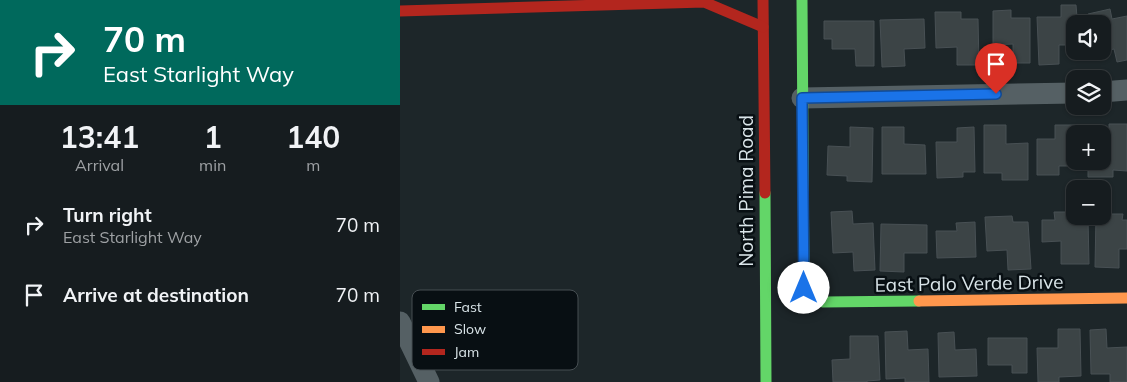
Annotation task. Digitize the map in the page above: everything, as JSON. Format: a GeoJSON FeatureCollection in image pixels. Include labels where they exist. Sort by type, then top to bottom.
{"type":"FeatureCollection","features":[{"type":"Feature","properties":{"kind":"street","name":"North Pima Road"},"geometry":{"type":"LineString","coordinates":[[763,0],[766,382]]}},
{"type":"Feature","properties":{"kind":"street"},"geometry":{"type":"LineString","coordinates":[[802,0],[802,98],[1066,93]]}},
{"type":"Feature","properties":{"kind":"street"},"geometry":{"type":"LineString","coordinates":[[400,11],[707,1],[763,27]]}},
{"type":"Feature","properties":{"kind":"street"},"geometry":{"type":"LineString","coordinates":[[1111,91],[1127,90]]}},
{"type":"Feature","properties":{"kind":"street","name":"East Palo Verde Drive"},"geometry":{"type":"LineString","coordinates":[[802,98],[804,288],[812,300],[822,302],[1127,298]]}},
{"type":"Feature","properties":{"kind":"street"},"geometry":{"type":"LineString","coordinates":[[400,322],[412,347]]}},
{"type":"Feature","properties":{"kind":"street"},"geometry":{"type":"LineString","coordinates":[[423,370],[429,382]]}},
{"type":"Feature","properties":{"kind":"building"},"geometry":{"type":"Polygon","coordinates":[[[1061,5],[1076,5],[1077,15],[1066,15],[1066,45],[1059,45],[1059,64],[1039,65],[1037,17],[1061,17],[1061,5]]]}},
{"type":"Feature","properties":{"kind":"building"},"geometry":{"type":"Polygon","coordinates":[[[1110,9],[1112,19],[1127,16],[1127,60],[1117,62],[1114,49],[1111,50],[1111,15],[1088,14],[1110,9]]]}},
{"type":"Feature","properties":{"kind":"building"},"geometry":{"type":"Polygon","coordinates":[[[1011,10],[1011,18],[1030,18],[1030,63],[1013,63],[1013,44],[993,45],[993,11],[1011,10]]]}},
{"type":"Feature","properties":{"kind":"building"},"geometry":{"type":"Polygon","coordinates":[[[935,12],[961,12],[961,19],[978,19],[979,65],[957,65],[957,47],[936,48],[935,12]]]}},
{"type":"Feature","properties":{"kind":"building"},"geometry":{"type":"Polygon","coordinates":[[[924,19],[925,48],[904,49],[905,66],[882,67],[880,20],[924,19]]]}},
{"type":"Feature","properties":{"kind":"building"},"geometry":{"type":"Polygon","coordinates":[[[824,21],[874,21],[874,66],[856,66],[855,49],[832,49],[832,39],[824,39],[824,21]]]}},
{"type":"Feature","properties":{"kind":"building"},"geometry":{"type":"Polygon","coordinates":[[[1127,124],[1127,171],[1113,170],[1113,177],[1088,177],[1088,170],[1111,170],[1111,125],[1109,125],[1127,124]]]}},
{"type":"Feature","properties":{"kind":"building"},"geometry":{"type":"Polygon","coordinates":[[[984,125],[1006,125],[1006,144],[1028,143],[1028,180],[1002,180],[1002,173],[984,173],[984,125]]]}},
{"type":"Feature","properties":{"kind":"building"},"geometry":{"type":"Polygon","coordinates":[[[1055,125],[1066,125],[1066,166],[1059,166],[1059,175],[1037,175],[1037,139],[1055,139],[1055,125]]]}},
{"type":"Feature","properties":{"kind":"building"},"geometry":{"type":"Polygon","coordinates":[[[850,127],[873,128],[872,182],[847,181],[847,176],[827,175],[828,146],[850,147],[850,127]]]}},
{"type":"Feature","properties":{"kind":"building"},"geometry":{"type":"Polygon","coordinates":[[[882,127],[904,127],[904,144],[925,145],[926,174],[882,174],[882,127]]]}},
{"type":"Feature","properties":{"kind":"building"},"geometry":{"type":"Polygon","coordinates":[[[974,127],[975,172],[963,172],[963,177],[937,178],[936,142],[957,142],[957,128],[974,127]]]}},
{"type":"Feature","properties":{"kind":"building"},"geometry":{"type":"Polygon","coordinates":[[[852,211],[853,224],[873,223],[875,270],[854,271],[853,252],[833,253],[831,212],[852,211]]]}},
{"type":"Feature","properties":{"kind":"building"},"geometry":{"type":"Polygon","coordinates":[[[1054,212],[1066,212],[1066,225],[1088,225],[1089,264],[1061,264],[1061,241],[1042,242],[1042,220],[1055,220],[1054,212]]]}},
{"type":"Feature","properties":{"kind":"building"},"geometry":{"type":"Polygon","coordinates":[[[1111,214],[1123,214],[1122,220],[1127,220],[1127,249],[1119,249],[1119,268],[1095,267],[1096,225],[1111,225],[1111,214]]]}},
{"type":"Feature","properties":{"kind":"building"},"geometry":{"type":"Polygon","coordinates":[[[1012,216],[1013,222],[1028,222],[1031,269],[1008,270],[1007,250],[987,251],[985,217],[1012,216]]]}},
{"type":"Feature","properties":{"kind":"building"},"geometry":{"type":"Polygon","coordinates":[[[975,222],[976,257],[937,258],[936,231],[957,231],[956,223],[975,222]]]}},
{"type":"Feature","properties":{"kind":"building"},"geometry":{"type":"Polygon","coordinates":[[[881,224],[927,225],[927,253],[904,253],[904,272],[880,271],[881,224]]]}},
{"type":"Feature","properties":{"kind":"building"},"geometry":{"type":"Polygon","coordinates":[[[1058,329],[1080,329],[1081,376],[1059,377],[1059,382],[1038,382],[1037,348],[1058,348],[1058,329]]]}},
{"type":"Feature","properties":{"kind":"building"},"geometry":{"type":"Polygon","coordinates":[[[1106,329],[1107,348],[1127,347],[1127,382],[1110,382],[1110,374],[1091,374],[1090,330],[1106,329]]]}},
{"type":"Feature","properties":{"kind":"building"},"geometry":{"type":"Polygon","coordinates":[[[907,331],[908,350],[928,349],[929,382],[905,382],[905,378],[886,379],[885,332],[907,331]]]}},
{"type":"Feature","properties":{"kind":"building"},"geometry":{"type":"Polygon","coordinates":[[[954,332],[955,350],[976,349],[977,376],[939,377],[938,333],[954,332]]]}},
{"type":"Feature","properties":{"kind":"building"},"geometry":{"type":"Polygon","coordinates":[[[850,336],[878,336],[880,380],[833,382],[832,360],[850,359],[850,336]]]}},
{"type":"Feature","properties":{"kind":"building"},"geometry":{"type":"Polygon","coordinates":[[[988,338],[1027,338],[1027,373],[1012,373],[1012,365],[988,365],[988,338]]]}},
{"type":"Feature","properties":{"kind":"traffic: fast"},"geometry":{"type":"LineString","coordinates":[[802,0],[804,288],[812,299],[823,302],[919,301]]}},
{"type":"Feature","properties":{"kind":"traffic: fast"},"geometry":{"type":"LineString","coordinates":[[765,193],[766,382]]}},
{"type":"Feature","properties":{"kind":"traffic: slow"},"geometry":{"type":"LineString","coordinates":[[919,301],[1127,298]]}},
{"type":"Feature","properties":{"kind":"traffic: jam"},"geometry":{"type":"LineString","coordinates":[[763,0],[765,193]]}},
{"type":"Feature","properties":{"kind":"traffic: jam"},"geometry":{"type":"LineString","coordinates":[[400,11],[704,2],[763,27]]}},
{"type":"Feature","properties":{"kind":"route"},"geometry":{"type":"LineString","coordinates":[[804,288],[802,98],[996,94]]}}]}
